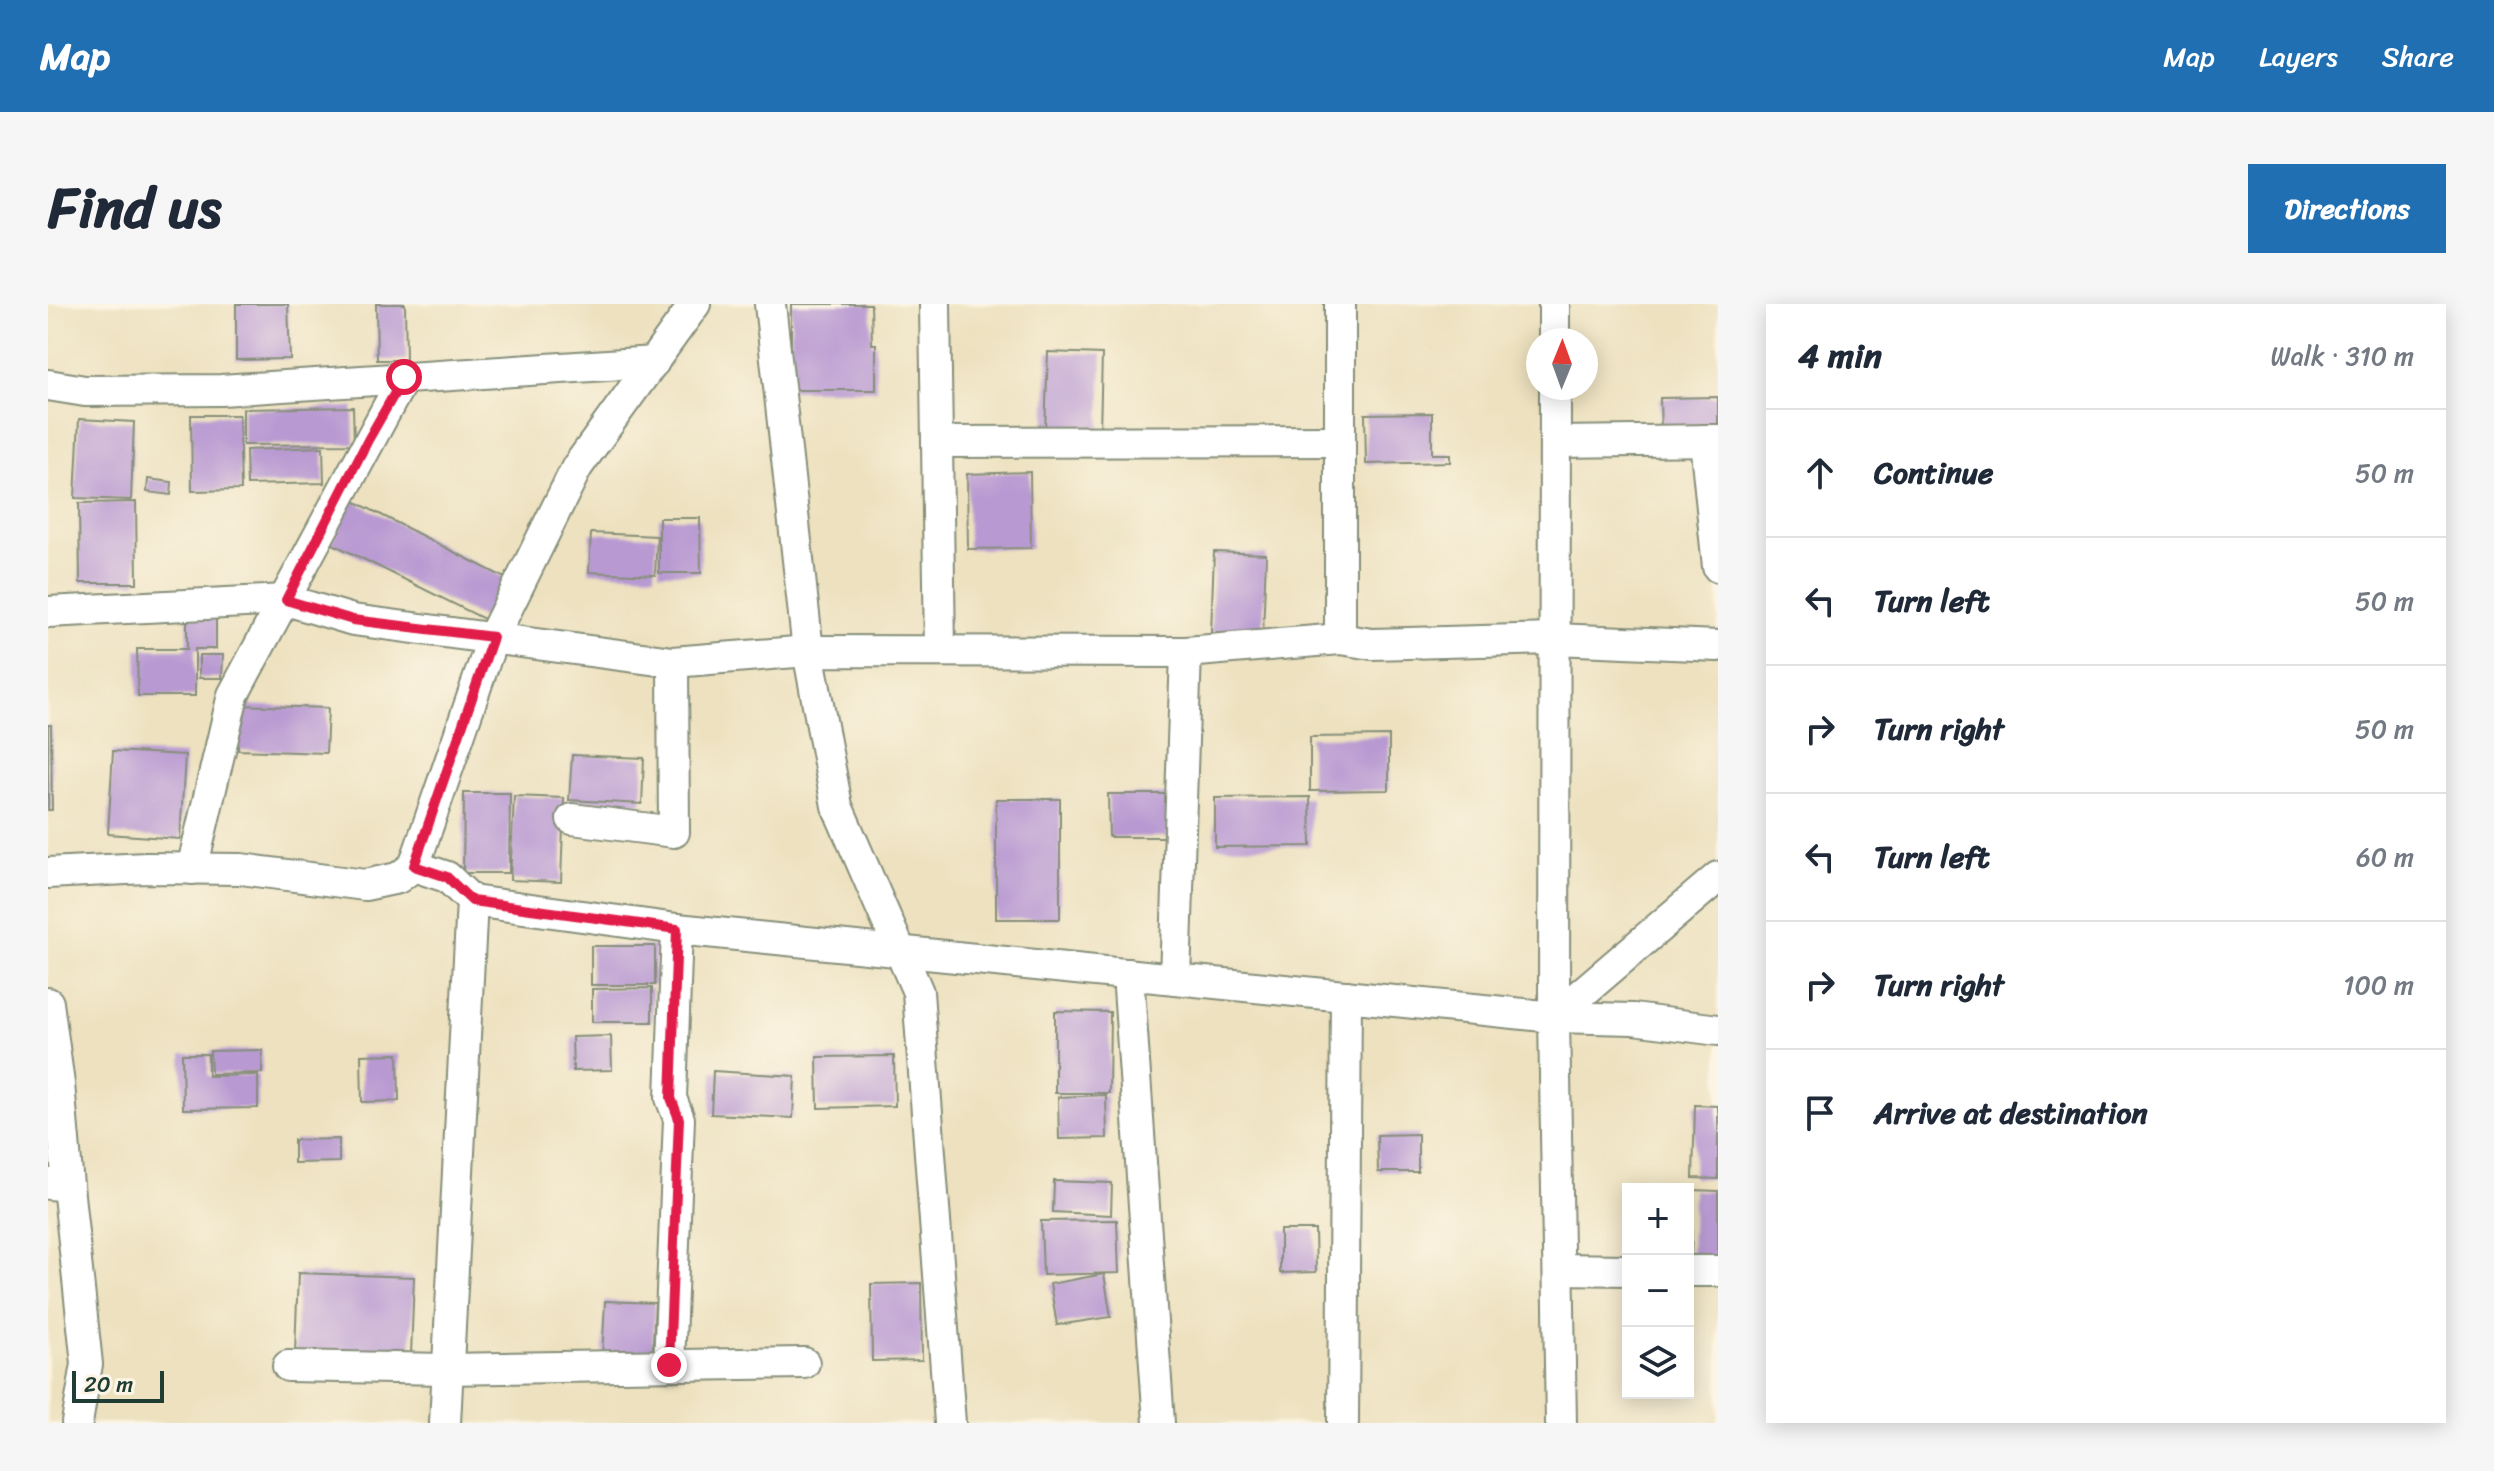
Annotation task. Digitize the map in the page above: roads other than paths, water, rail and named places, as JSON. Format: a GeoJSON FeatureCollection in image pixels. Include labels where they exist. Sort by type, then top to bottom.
{"type":"FeatureCollection","features":[{"type":"Feature","properties":{"kind":"street"},"geometry":{"type":"LineString","coordinates":[[48,873],[146,868],[241,869],[365,885],[398,878],[414,866],[493,637],[577,467],[695,304]]}},
{"type":"Feature","properties":{"kind":"street"},"geometry":{"type":"LineString","coordinates":[[770,304],[808,651],[837,806],[918,992],[950,1423]]}},
{"type":"Feature","properties":{"kind":"street"},"geometry":{"type":"LineString","coordinates":[[935,304],[940,651]]}},
{"type":"Feature","properties":{"kind":"street"},"geometry":{"type":"LineString","coordinates":[[1340,304],[1340,639]]}},
{"type":"Feature","properties":{"kind":"street"},"geometry":{"type":"LineString","coordinates":[[1554,304],[1554,328]]}},
{"type":"Feature","properties":{"kind":"street"},"geometry":{"type":"LineString","coordinates":[[48,385],[85,391],[221,390],[654,362]]}},
{"type":"Feature","properties":{"kind":"street"},"geometry":{"type":"LineString","coordinates":[[192,869],[233,695],[404,377]]}},
{"type":"Feature","properties":{"kind":"street"},"geometry":{"type":"LineString","coordinates":[[1555,400],[1554,1017],[1561,1423]]}},
{"type":"Feature","properties":{"kind":"street"},"geometry":{"type":"LineString","coordinates":[[1555,442],[1712,440],[1718,567]]}},
{"type":"Feature","properties":{"kind":"street"},"geometry":{"type":"LineString","coordinates":[[937,442],[1340,441]]}},
{"type":"Feature","properties":{"kind":"street"},"geometry":{"type":"LineString","coordinates":[[48,612],[286,600],[353,620],[673,662],[808,651],[1186,652],[1340,639],[1372,644],[1555,639],[1718,646]]}},
{"type":"Feature","properties":{"kind":"street"},"geometry":{"type":"LineString","coordinates":[[1175,979],[1186,652]]}},
{"type":"Feature","properties":{"kind":"street"},"geometry":{"type":"LineString","coordinates":[[572,819],[674,832],[673,662]]}},
{"type":"Feature","properties":{"kind":"street"},"geometry":{"type":"LineString","coordinates":[[414,866],[447,877],[472,901],[677,929],[1554,1017],[1633,1019],[1718,1030]]}},
{"type":"Feature","properties":{"kind":"street"},"geometry":{"type":"LineString","coordinates":[[1554,1017],[1718,877]]}},
{"type":"Feature","properties":{"kind":"street"},"geometry":{"type":"LineString","coordinates":[[445,1423],[472,901]]}},
{"type":"Feature","properties":{"kind":"street"},"geometry":{"type":"LineString","coordinates":[[669,1365],[679,1119],[671,1098],[677,929]]}},
{"type":"Feature","properties":{"kind":"street"},"geometry":{"type":"LineString","coordinates":[[1128,974],[1159,1423]]}},
{"type":"Feature","properties":{"kind":"street"},"geometry":{"type":"LineString","coordinates":[[1343,1423],[1346,996]]}},
{"type":"Feature","properties":{"kind":"street"},"geometry":{"type":"LineString","coordinates":[[48,1003],[59,1084],[58,1184],[87,1364],[77,1423]]}},
{"type":"Feature","properties":{"kind":"street"},"geometry":{"type":"LineString","coordinates":[[1559,1269],[1622,1270]]}},
{"type":"Feature","properties":{"kind":"street"},"geometry":{"type":"LineString","coordinates":[[1694,1271],[1718,1271]]}},
{"type":"Feature","properties":{"kind":"street"},"geometry":{"type":"LineString","coordinates":[[288,1366],[446,1369],[804,1363]]}}]}
